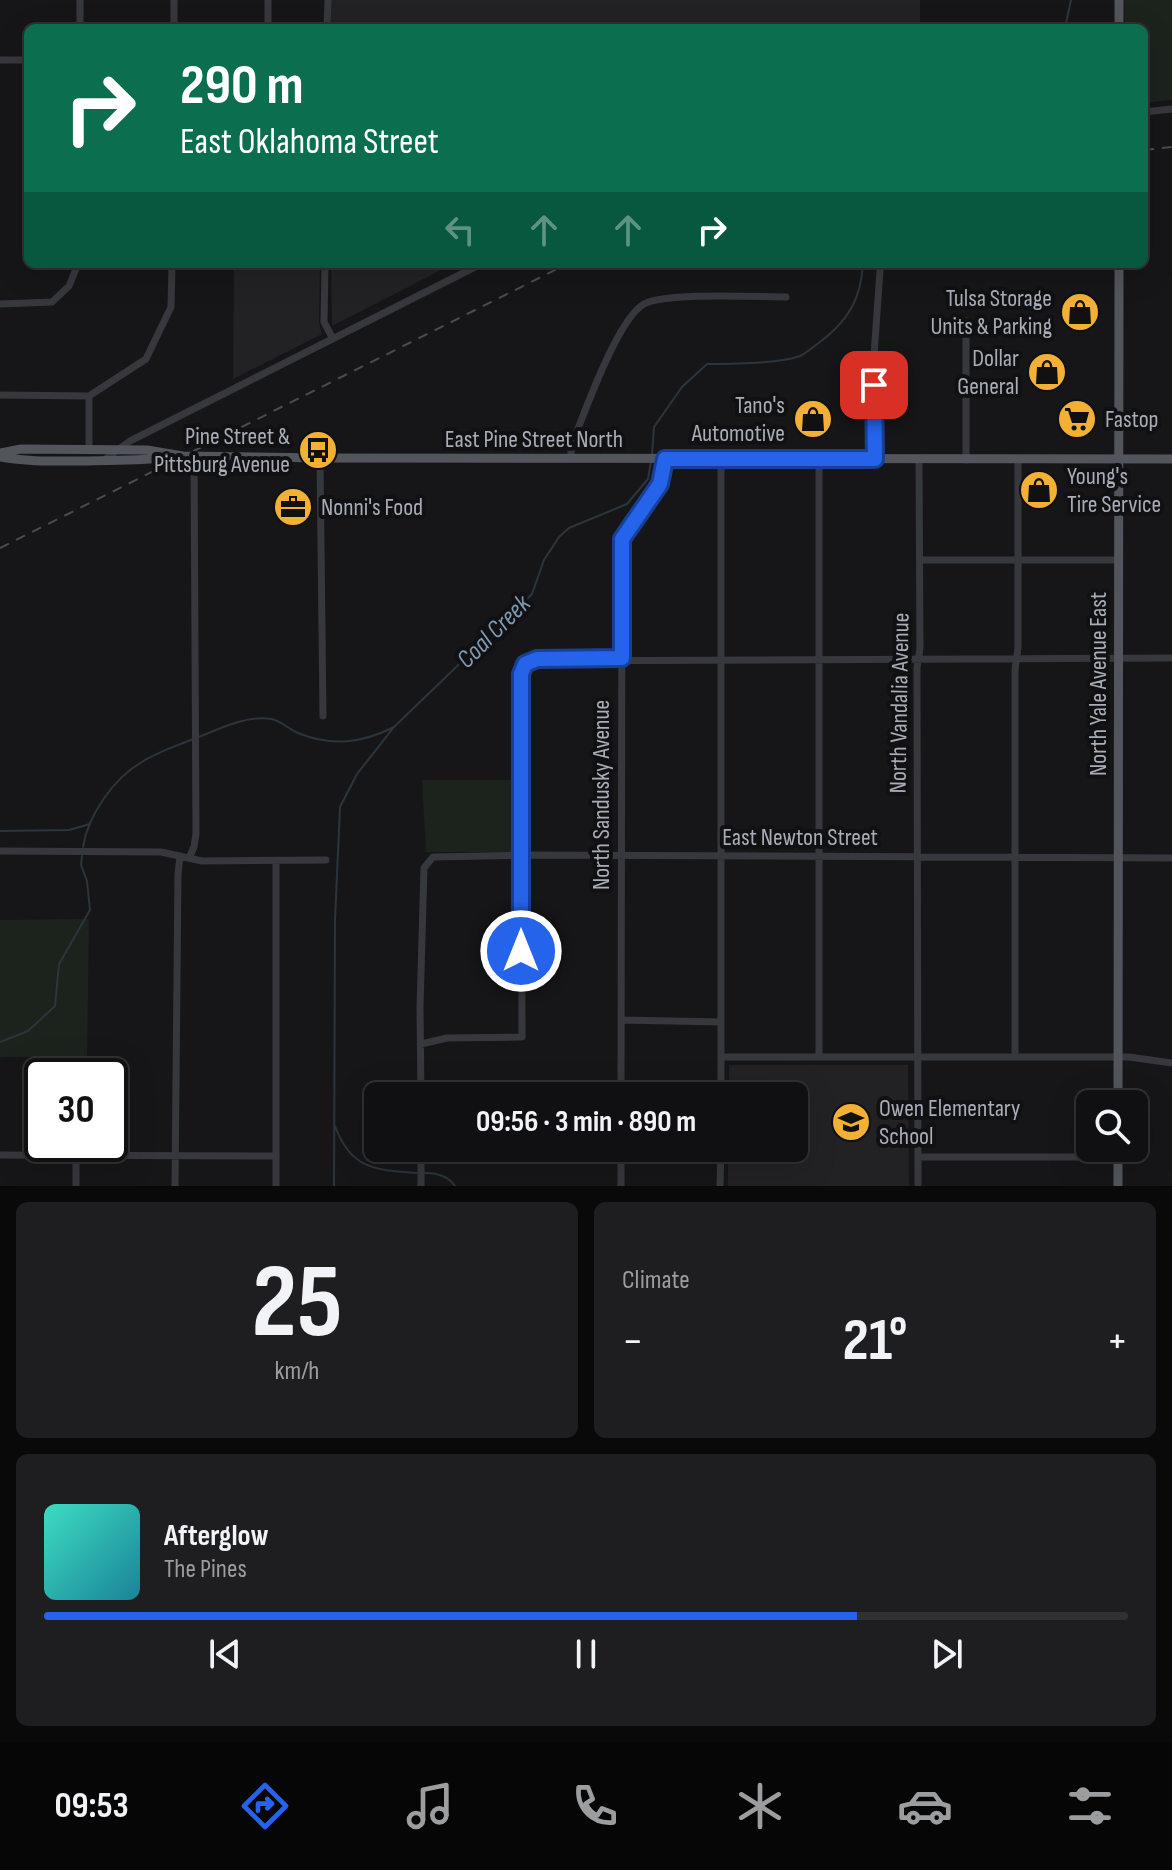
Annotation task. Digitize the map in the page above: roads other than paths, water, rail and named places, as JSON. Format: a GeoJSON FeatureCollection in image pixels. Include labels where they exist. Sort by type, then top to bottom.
{"type":"FeatureCollection","features":[{"type":"Feature","properties":{"kind":"main road"},"geometry":{"type":"LineString","coordinates":[[1119,0],[1119,24]]}},
{"type":"Feature","properties":{"kind":"main road","name":"North Yale Avenue East"},"geometry":{"type":"LineString","coordinates":[[1118,1090],[1119,268]]}},
{"type":"Feature","properties":{"kind":"main road","name":"East Pine Street North"},"geometry":{"type":"LineString","coordinates":[[0,455],[21,449],[147,450],[188,456]]}},
{"type":"Feature","properties":{"kind":"main road","name":"East Pine Street North"},"geometry":{"type":"LineString","coordinates":[[0,455],[20,461],[148,460],[188,456],[1172,459]]}},
{"type":"Feature","properties":{"kind":"main road"},"geometry":{"type":"LineString","coordinates":[[1118,1162],[1118,1186]]}},
{"type":"Feature","properties":{"kind":"street"},"geometry":{"type":"LineString","coordinates":[[80,0],[80,24]]}},
{"type":"Feature","properties":{"kind":"street"},"geometry":{"type":"LineString","coordinates":[[174,0],[174,24]]}},
{"type":"Feature","properties":{"kind":"street"},"geometry":{"type":"LineString","coordinates":[[268,0],[268,24]]}},
{"type":"Feature","properties":{"kind":"street"},"geometry":{"type":"LineString","coordinates":[[327,24],[328,0]]}},
{"type":"Feature","properties":{"kind":"street"},"geometry":{"type":"LineString","coordinates":[[0,60],[24,60]]}},
{"type":"Feature","properties":{"kind":"street"},"geometry":{"type":"LineString","coordinates":[[1148,112],[1172,109]]}},
{"type":"Feature","properties":{"kind":"street"},"geometry":{"type":"LineString","coordinates":[[0,304],[52,302],[69,286],[76,268]]}},
{"type":"Feature","properties":{"kind":"street"},"geometry":{"type":"LineString","coordinates":[[0,395],[89,396],[146,359],[171,307],[172,268]]}},
{"type":"Feature","properties":{"kind":"street"},"geometry":{"type":"LineString","coordinates":[[325,268],[324,322],[333,339]]}},
{"type":"Feature","properties":{"kind":"street"},"geometry":{"type":"LineString","coordinates":[[104,460],[130,441],[473,268]]}},
{"type":"Feature","properties":{"kind":"street"},"geometry":{"type":"LineString","coordinates":[[875,459],[874,355],[880,271]]}},
{"type":"Feature","properties":{"kind":"street"},"geometry":{"type":"LineString","coordinates":[[571,459],[571,446],[624,324],[645,304],[674,298],[786,297]]}},
{"type":"Feature","properties":{"kind":"street"},"geometry":{"type":"LineString","coordinates":[[966,321],[966,460]]}},
{"type":"Feature","properties":{"kind":"street"},"geometry":{"type":"LineString","coordinates":[[89,396],[89,450]]}},
{"type":"Feature","properties":{"kind":"street"},"geometry":{"type":"LineString","coordinates":[[175,1186],[178,874],[184,857],[194,847],[196,834],[188,456]]}},
{"type":"Feature","properties":{"kind":"street"},"geometry":{"type":"LineString","coordinates":[[320,458],[323,716]]}},
{"type":"Feature","properties":{"kind":"street","name":"North Sandusky Avenue"},"geometry":{"type":"LineString","coordinates":[[621,1082],[622,539],[660,484],[663,459]]}},
{"type":"Feature","properties":{"kind":"street"},"geometry":{"type":"LineString","coordinates":[[721,459],[721,1082]]}},
{"type":"Feature","properties":{"kind":"street"},"geometry":{"type":"LineString","coordinates":[[819,459],[819,1057]]}},
{"type":"Feature","properties":{"kind":"street","name":"North Vandalia Avenue"},"geometry":{"type":"LineString","coordinates":[[918,1186],[919,460]]}},
{"type":"Feature","properties":{"kind":"street"},"geometry":{"type":"LineString","coordinates":[[1015,1057],[1018,460]]}},
{"type":"Feature","properties":{"kind":"street"},"geometry":{"type":"LineString","coordinates":[[920,560],[1119,560]]}},
{"type":"Feature","properties":{"kind":"street"},"geometry":{"type":"LineString","coordinates":[[421,1082],[421,1044],[447,1038],[522,1037],[521,674],[525,664],[537,659],[622,658],[1172,658]]}},
{"type":"Feature","properties":{"kind":"street"},"geometry":{"type":"LineString","coordinates":[[0,851],[161,852],[202,861],[326,860]]}},
{"type":"Feature","properties":{"kind":"street","name":"East Newton Street"},"geometry":{"type":"LineString","coordinates":[[421,1044],[424,868],[429,860],[438,856],[1172,858]]}},
{"type":"Feature","properties":{"kind":"street"},"geometry":{"type":"LineString","coordinates":[[276,862],[276,1186]]}},
{"type":"Feature","properties":{"kind":"street"},"geometry":{"type":"LineString","coordinates":[[621,1020],[721,1022]]}},
{"type":"Feature","properties":{"kind":"street"},"geometry":{"type":"LineString","coordinates":[[721,1057],[1145,1057],[1172,1063]]}},
{"type":"Feature","properties":{"kind":"street"},"geometry":{"type":"LineString","coordinates":[[918,1157],[1076,1154]]}},
{"type":"Feature","properties":{"kind":"street"},"geometry":{"type":"LineString","coordinates":[[0,1155],[24,1155]]}},
{"type":"Feature","properties":{"kind":"street"},"geometry":{"type":"LineString","coordinates":[[128,1156],[276,1156]]}},
{"type":"Feature","properties":{"kind":"street"},"geometry":{"type":"LineString","coordinates":[[76,1162],[76,1186]]}},
{"type":"Feature","properties":{"kind":"street"},"geometry":{"type":"LineString","coordinates":[[421,1162],[421,1186]]}},
{"type":"Feature","properties":{"kind":"street"},"geometry":{"type":"LineString","coordinates":[[621,1162],[621,1186]]}},
{"type":"Feature","properties":{"kind":"street"},"geometry":{"type":"LineString","coordinates":[[720,1186],[721,1162]]}},
{"type":"Feature","properties":{"kind":"waterway","name":"Coal Creek"},"geometry":{"type":"LineString","coordinates":[[1066,24],[1071,0]]}},
{"type":"Feature","properties":{"kind":"waterway","name":"Coal Creek"},"geometry":{"type":"LineString","coordinates":[[652,455],[654,427],[682,387],[707,364],[767,362],[791,359],[805,353],[830,334],[845,317],[856,299],[863,268]]}},
{"type":"Feature","properties":{"kind":"waterway","name":"Coal Creek"},"geometry":{"type":"LineString","coordinates":[[334,1186],[335,920],[340,807],[357,774],[394,727],[532,594],[544,560],[559,537],[569,528],[627,504],[648,479],[651,461]]}},
{"type":"Feature","properties":{"kind":"waterway","name":"Coal Creek"},"geometry":{"type":"LineString","coordinates":[[199,737],[234,723],[262,718],[274,720],[295,732],[335,741],[359,740],[394,727]]}},
{"type":"Feature","properties":{"kind":"waterway","name":"Coal Creek"},"geometry":{"type":"LineString","coordinates":[[83,847],[90,822],[112,787],[148,758],[193,739]]}},
{"type":"Feature","properties":{"kind":"waterway"},"geometry":{"type":"LineString","coordinates":[[0,831],[69,830],[90,824]]}},
{"type":"Feature","properties":{"kind":"waterway","name":"Coal Creek"},"geometry":{"type":"LineString","coordinates":[[0,1042],[28,1031],[55,1006],[59,964],[90,910],[82,856]]}},
{"type":"Feature","properties":{"kind":"waterway"},"geometry":{"type":"LineString","coordinates":[[335,1126],[349,1151],[367,1165],[418,1173]]}},
{"type":"Feature","properties":{"kind":"waterway"},"geometry":{"type":"LineString","coordinates":[[425,1173],[442,1176],[455,1186]]}},
{"type":"Feature","properties":{"kind":"railway"},"geometry":{"type":"LineString","coordinates":[[1148,150],[1172,147]]}},
{"type":"Feature","properties":{"kind":"railway"},"geometry":{"type":"LineString","coordinates":[[0,548],[559,268]]}},
{"type":"Feature","properties":{"kind":"place","name":"Tulsa Storage Units & Parking"},"geometry":{"type":"Point","coordinates":[1080,312]}},
{"type":"Feature","properties":{"kind":"place","name":"Dollar General"},"geometry":{"type":"Point","coordinates":[1047,372]}},
{"type":"Feature","properties":{"kind":"place","name":"Tano's Automotive"},"geometry":{"type":"Point","coordinates":[813,419]}},
{"type":"Feature","properties":{"kind":"place","name":"Fastop"},"geometry":{"type":"Point","coordinates":[1077,419]}},
{"type":"Feature","properties":{"kind":"place","name":"Pine Street & Pittsburg Avenue"},"geometry":{"type":"Point","coordinates":[318,450]}},
{"type":"Feature","properties":{"kind":"place","name":"Young's Tire Service"},"geometry":{"type":"Point","coordinates":[1039,490]}},
{"type":"Feature","properties":{"kind":"place","name":"Nonni's Food"},"geometry":{"type":"Point","coordinates":[293,507]}},
{"type":"Feature","properties":{"kind":"place","name":"Owen Elementary School"},"geometry":{"type":"Point","coordinates":[851,1122]}}]}
